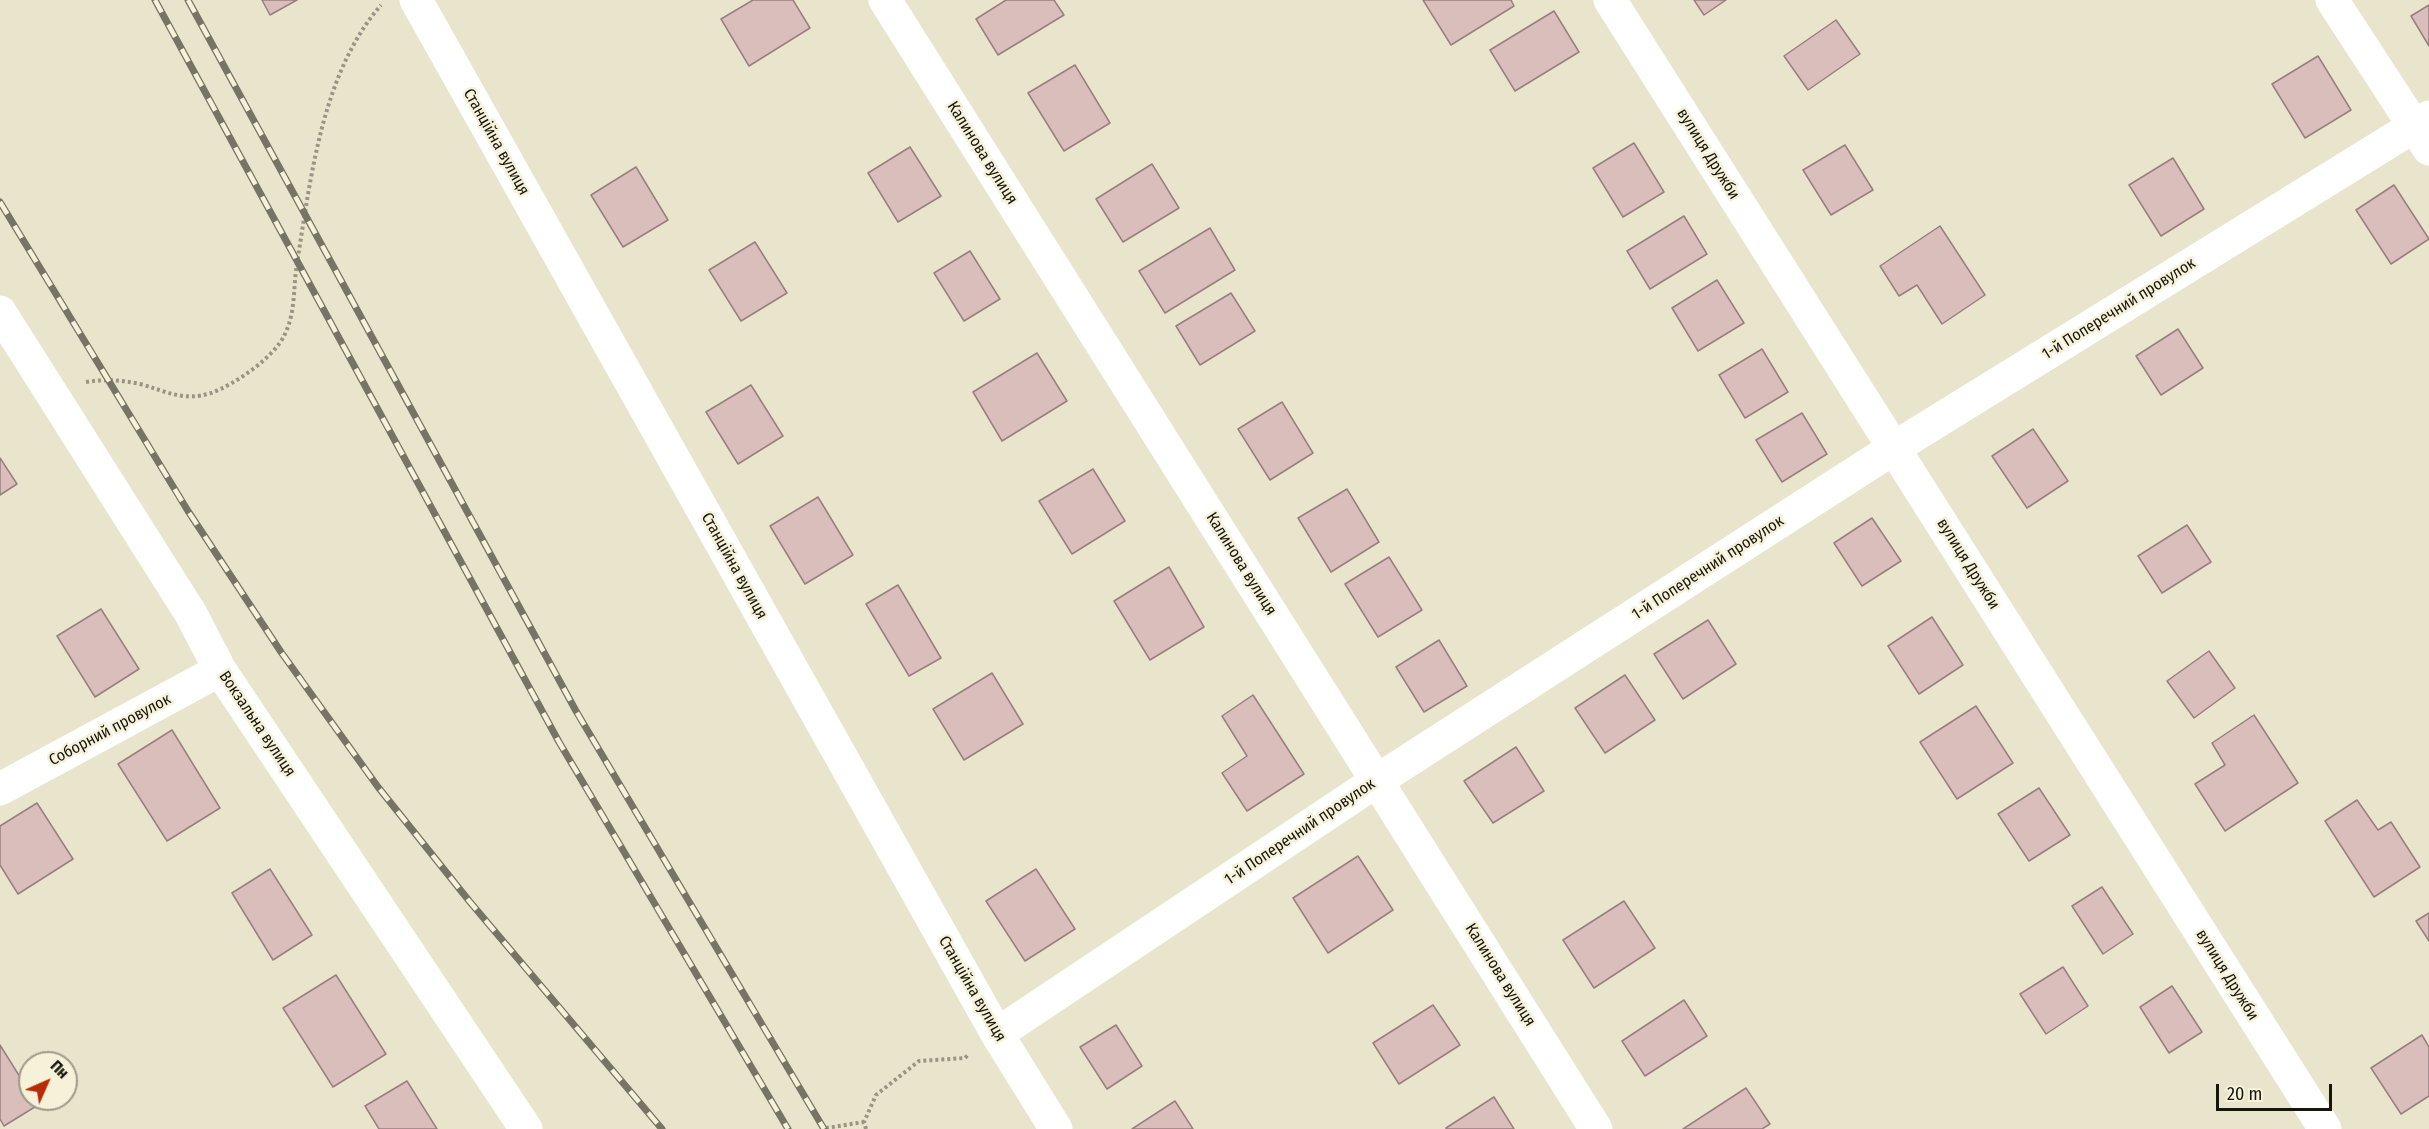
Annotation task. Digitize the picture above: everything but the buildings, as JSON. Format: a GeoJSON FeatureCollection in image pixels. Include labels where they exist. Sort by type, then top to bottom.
{"type":"FeatureCollection","features":[{"type":"Feature","properties":{"kind":"street","name":"Станційна вулиця"},"geometry":{"type":"LineString","coordinates":[[416,0],[997,1034],[1056,1129]]}},
{"type":"Feature","properties":{"kind":"street","name":"Калинова вулиця"},"geometry":{"type":"LineString","coordinates":[[885,0],[1596,1129]]}},
{"type":"Feature","properties":{"kind":"street","name":"вулиця Дружби"},"geometry":{"type":"LineString","coordinates":[[1610,0],[2325,1129]]}},
{"type":"Feature","properties":{"kind":"street"},"geometry":{"type":"LineString","coordinates":[[2332,0],[2424,131]]}},
{"type":"Feature","properties":{"kind":"street","name":"1-й Поперечний провулок"},"geometry":{"type":"LineString","coordinates":[[997,1034],[1378,780],[1894,448],[2424,131]]}},
{"type":"Feature","properties":{"kind":"street","name":"Вокзальна вулиця"},"geometry":{"type":"LineString","coordinates":[[0,312],[191,614],[220,670],[526,1129]]}},
{"type":"Feature","properties":{"kind":"street","name":"Соборний провулок"},"geometry":{"type":"LineString","coordinates":[[0,789],[220,670]]}},
{"type":"Feature","properties":{"kind":"path"},"geometry":{"type":"LineString","coordinates":[[48,387],[107,379],[140,384],[181,397],[211,393],[239,378],[264,360],[285,336],[294,306],[296,268],[324,118],[336,80],[360,37],[385,0]]}},
{"type":"Feature","properties":{"kind":"path"},"geometry":{"type":"LineString","coordinates":[[866,1129],[864,1122],[876,1095],[919,1061],[964,1058],[997,1034]]}},
{"type":"Feature","properties":{"kind":"path"},"geometry":{"type":"LineString","coordinates":[[820,1129],[864,1122]]}},
{"type":"Feature","properties":{"kind":"railway"},"geometry":{"type":"LineString","coordinates":[[155,0],[559,742],[788,1129]]}},
{"type":"Feature","properties":{"kind":"railway"},"geometry":{"type":"LineString","coordinates":[[188,0],[576,711],[824,1129]]}},
{"type":"Feature","properties":{"kind":"railway"},"geometry":{"type":"LineString","coordinates":[[0,202],[188,511],[281,652],[378,787],[470,902],[662,1129]]}}]}
